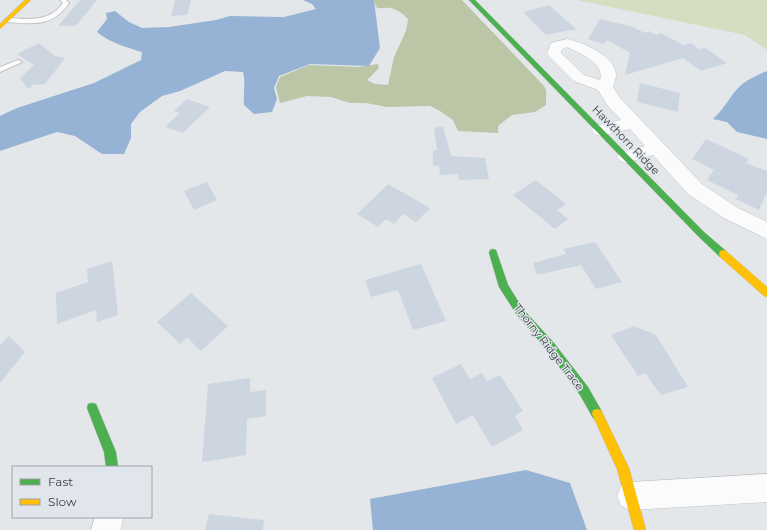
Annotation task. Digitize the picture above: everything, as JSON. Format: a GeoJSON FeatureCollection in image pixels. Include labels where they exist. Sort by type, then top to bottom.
{"type":"FeatureCollection","features":[{"type":"Feature","properties":{"kind":"street"},"geometry":{"type":"LineString","coordinates":[[3,24],[28,0]]}},
{"type":"Feature","properties":{"kind":"street","name":"Hawthorn Ridge"},"geometry":{"type":"LineString","coordinates":[[472,0],[701,234],[767,293]]}},
{"type":"Feature","properties":{"kind":"street"},"geometry":{"type":"LineString","coordinates":[[605,87],[607,93],[633,123],[695,189],[731,213],[767,232]]}},
{"type":"Feature","properties":{"kind":"street"},"geometry":{"type":"LineString","coordinates":[[600,130],[633,123]]}},
{"type":"Feature","properties":{"kind":"street"},"geometry":{"type":"LineString","coordinates":[[626,157],[658,148]]}},
{"type":"Feature","properties":{"kind":"street","name":"Thorny Ridge Trace"},"geometry":{"type":"LineString","coordinates":[[493,253],[504,287],[520,312],[550,346],[590,402],[623,468],[632,496],[640,530]]}},
{"type":"Feature","properties":{"kind":"street"},"geometry":{"type":"LineString","coordinates":[[92,408],[110,452],[112,466]]}},
{"type":"Feature","properties":{"kind":"street"},"geometry":{"type":"LineString","coordinates":[[632,496],[767,488]]}},
{"type":"Feature","properties":{"kind":"street"},"geometry":{"type":"LineString","coordinates":[[106,530],[109,518]]}},
{"type":"Feature","properties":{"kind":"lane"},"geometry":{"type":"LineString","coordinates":[[3,24],[50,19],[63,8],[66,3],[63,0]]}},
{"type":"Feature","properties":{"kind":"lane"},"geometry":{"type":"LineString","coordinates":[[0,70],[18,62]]}},
{"type":"Feature","properties":{"kind":"green space"},"geometry":{"type":"Polygon","coordinates":[[[374,0],[462,0],[544,86],[546,90],[546,105],[535,112],[512,115],[498,126],[498,133],[458,131],[453,120],[430,106],[387,107],[366,103],[350,103],[331,97],[307,96],[280,103],[276,87],[280,77],[309,65],[359,67],[378,64],[379,68],[367,80],[375,84],[388,85],[394,57],[406,31],[408,19],[395,9],[376,7],[374,0]]]}},
{"type":"Feature","properties":{"kind":"green space"},"geometry":{"type":"Polygon","coordinates":[[[577,0],[767,0],[767,50],[745,35],[577,0]]]}},
{"type":"Feature","properties":{"kind":"water"},"geometry":{"type":"Polygon","coordinates":[[[303,0],[374,0],[380,48],[369,66],[310,64],[279,76],[274,88],[277,99],[272,112],[254,114],[244,105],[243,72],[225,71],[180,91],[162,96],[140,112],[131,124],[131,138],[124,154],[102,154],[75,136],[57,132],[0,151],[0,116],[17,108],[94,83],[141,60],[142,52],[113,42],[97,32],[107,19],[106,13],[115,11],[129,22],[142,28],[169,27],[216,20],[230,16],[284,17],[316,9],[312,4],[303,0]]]}},
{"type":"Feature","properties":{"kind":"water"},"geometry":{"type":"Polygon","coordinates":[[[767,71],[767,139],[737,132],[727,122],[713,119],[743,83],[767,71]]]}},
{"type":"Feature","properties":{"kind":"water"},"geometry":{"type":"Polygon","coordinates":[[[526,470],[570,483],[587,530],[373,530],[370,499],[526,470]]]}},
{"type":"Feature","properties":{"kind":"building"},"geometry":{"type":"Polygon","coordinates":[[[80,0],[97,0],[76,26],[58,26],[80,0]]]}},
{"type":"Feature","properties":{"kind":"building"},"geometry":{"type":"Polygon","coordinates":[[[175,0],[191,0],[187,15],[171,16],[175,0]]]}},
{"type":"Feature","properties":{"kind":"building"},"geometry":{"type":"Polygon","coordinates":[[[549,5],[576,29],[546,35],[523,12],[549,5]]]}},
{"type":"Feature","properties":{"kind":"building"},"geometry":{"type":"Polygon","coordinates":[[[600,19],[633,27],[645,33],[649,31],[657,35],[661,33],[683,45],[691,43],[699,49],[705,48],[727,63],[701,71],[683,58],[625,75],[630,53],[607,40],[604,44],[588,39],[600,19]]]}},
{"type":"Feature","properties":{"kind":"building"},"geometry":{"type":"Polygon","coordinates":[[[39,43],[55,56],[65,58],[45,84],[33,85],[28,89],[20,78],[34,65],[17,54],[39,43]]]}},
{"type":"Feature","properties":{"kind":"building"},"geometry":{"type":"Polygon","coordinates":[[[640,83],[680,93],[678,112],[637,102],[640,83]]]}},
{"type":"Feature","properties":{"kind":"building"},"geometry":{"type":"Polygon","coordinates":[[[187,99],[210,107],[183,133],[165,127],[180,113],[174,111],[187,99]]]}},
{"type":"Feature","properties":{"kind":"building"},"geometry":{"type":"Polygon","coordinates":[[[443,126],[451,156],[485,158],[489,179],[459,180],[458,174],[440,175],[439,165],[433,166],[433,151],[437,150],[434,128],[443,126]]]}},
{"type":"Feature","properties":{"kind":"building"},"geometry":{"type":"Polygon","coordinates":[[[706,139],[749,159],[746,163],[767,171],[767,192],[759,210],[736,199],[738,195],[707,180],[714,170],[692,159],[706,139]]]}},
{"type":"Feature","properties":{"kind":"building"},"geometry":{"type":"Polygon","coordinates":[[[536,180],[566,204],[557,210],[568,219],[555,229],[513,195],[536,180]]]}},
{"type":"Feature","properties":{"kind":"building"},"geometry":{"type":"Polygon","coordinates":[[[207,182],[217,200],[194,210],[184,191],[207,182]]]}},
{"type":"Feature","properties":{"kind":"building"},"geometry":{"type":"Polygon","coordinates":[[[388,184],[430,208],[416,222],[403,214],[394,224],[386,219],[378,227],[357,214],[388,184]]]}},
{"type":"Feature","properties":{"kind":"building"},"geometry":{"type":"Polygon","coordinates":[[[595,242],[622,282],[596,289],[581,265],[537,275],[533,263],[566,254],[563,249],[595,242]]]}},
{"type":"Feature","properties":{"kind":"building"},"geometry":{"type":"Polygon","coordinates":[[[112,261],[118,315],[97,322],[96,310],[57,324],[56,293],[88,282],[87,269],[112,261]]]}},
{"type":"Feature","properties":{"kind":"building"},"geometry":{"type":"Polygon","coordinates":[[[421,264],[446,321],[413,330],[398,290],[371,297],[365,280],[421,264]]]}},
{"type":"Feature","properties":{"kind":"building"},"geometry":{"type":"Polygon","coordinates":[[[191,293],[228,326],[201,351],[187,337],[180,344],[157,322],[191,293]]]}},
{"type":"Feature","properties":{"kind":"building"},"geometry":{"type":"Polygon","coordinates":[[[634,326],[656,335],[688,387],[661,395],[645,373],[638,376],[611,335],[634,326]]]}},
{"type":"Feature","properties":{"kind":"building"},"geometry":{"type":"Polygon","coordinates":[[[9,336],[25,352],[0,383],[0,345],[9,336]]]}},
{"type":"Feature","properties":{"kind":"building"},"geometry":{"type":"Polygon","coordinates":[[[461,364],[470,379],[482,373],[487,381],[500,375],[523,411],[515,416],[523,430],[492,447],[473,415],[456,424],[432,378],[461,364]]]}},
{"type":"Feature","properties":{"kind":"building"},"geometry":{"type":"Polygon","coordinates":[[[250,378],[250,392],[266,390],[266,416],[247,419],[246,455],[202,462],[208,384],[250,378]]]}},
{"type":"Feature","properties":{"kind":"building"},"geometry":{"type":"Polygon","coordinates":[[[209,514],[264,520],[263,530],[205,530],[209,514]]]}},
{"type":"Feature","properties":{"kind":"traffic: fast"},"geometry":{"type":"LineString","coordinates":[[472,0],[701,234],[723,254]]}},
{"type":"Feature","properties":{"kind":"traffic: fast"},"geometry":{"type":"LineString","coordinates":[[493,253],[504,287],[520,312],[550,346],[584,391],[597,414]]}},
{"type":"Feature","properties":{"kind":"traffic: fast"},"geometry":{"type":"LineString","coordinates":[[92,408],[110,452],[112,466]]}},
{"type":"Feature","properties":{"kind":"traffic: slow"},"geometry":{"type":"LineString","coordinates":[[0,27],[28,0]]}},
{"type":"Feature","properties":{"kind":"traffic: slow"},"geometry":{"type":"LineString","coordinates":[[723,254],[767,293]]}},
{"type":"Feature","properties":{"kind":"traffic: slow"},"geometry":{"type":"LineString","coordinates":[[597,414],[623,468],[640,530]]}}]}
